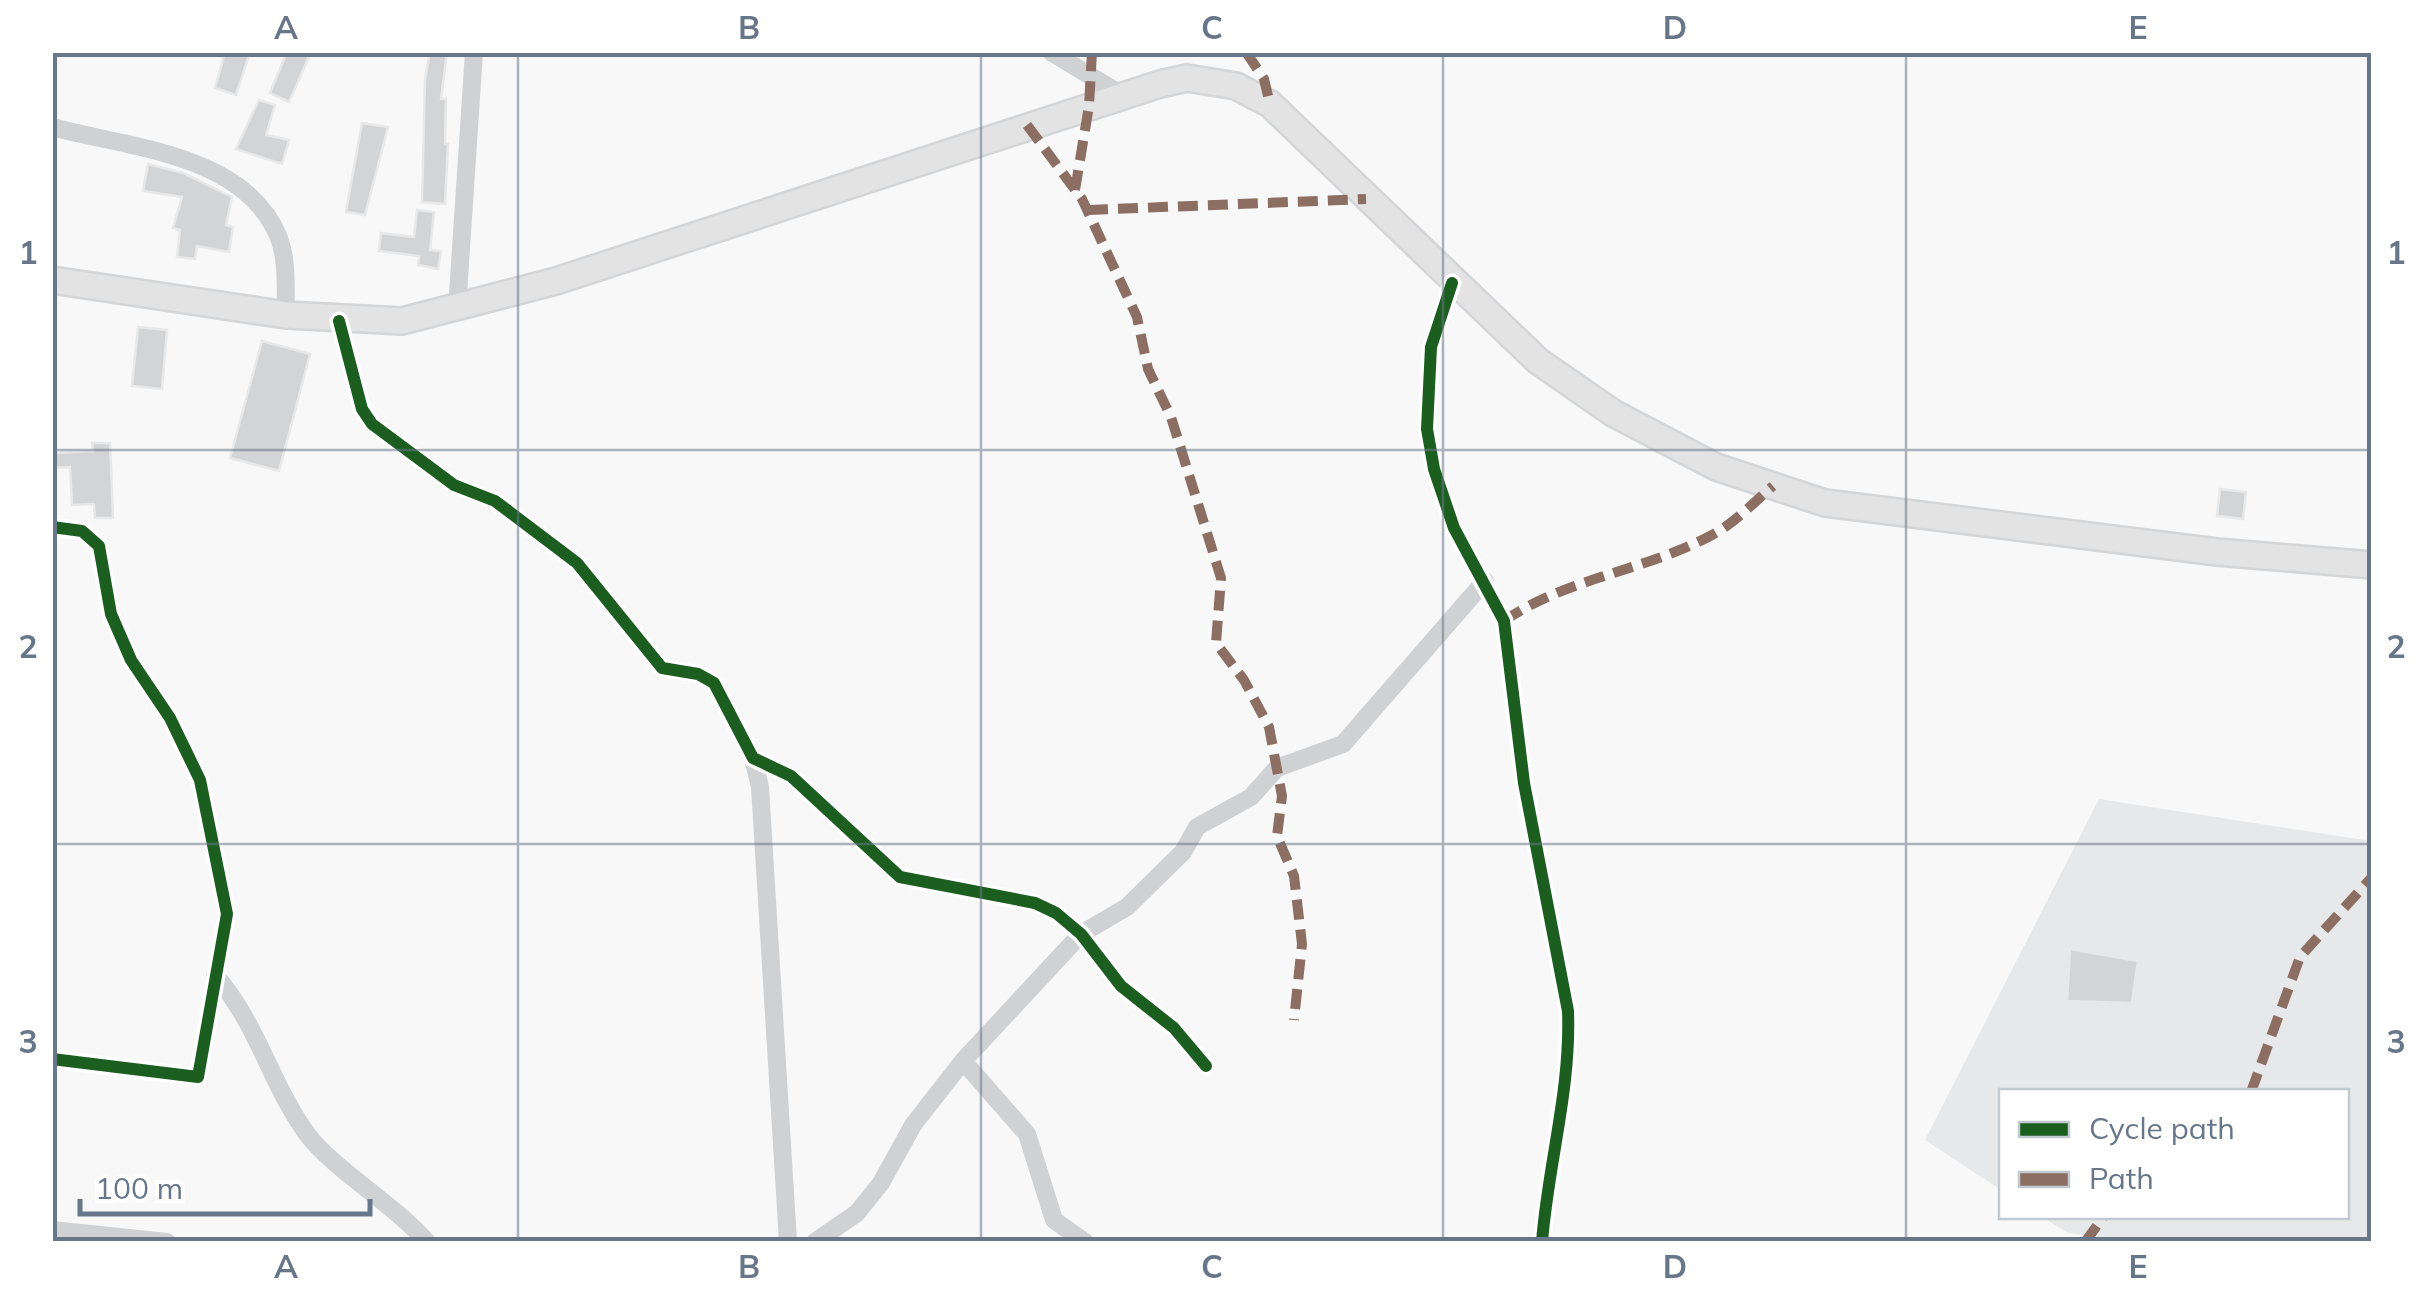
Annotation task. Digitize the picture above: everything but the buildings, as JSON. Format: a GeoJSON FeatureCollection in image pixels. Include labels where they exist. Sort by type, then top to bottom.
{"type":"FeatureCollection","features":[{"type":"Feature","properties":{"kind":"main road"},"geometry":{"type":"LineString","coordinates":[[52,280],[286,316],[402,320],[457,309],[1122,95],[1187,78],[1236,86],[1270,104],[1452,283],[1538,361],[1614,413],[1716,467],[1825,503],[2218,552],[2372,565]]}},
{"type":"Feature","properties":{"kind":"street"},"geometry":{"type":"LineString","coordinates":[[457,309],[474,52]]}},
{"type":"Feature","properties":{"kind":"street"},"geometry":{"type":"LineString","coordinates":[[1051,52],[1122,95]]}},
{"type":"Feature","properties":{"kind":"street"},"geometry":{"type":"LineString","coordinates":[[52,127],[216,169],[247,189],[280,240],[286,316]]}},
{"type":"Feature","properties":{"kind":"street"},"geometry":{"type":"LineString","coordinates":[[1452,283],[1431,346],[1427,429],[1434,469],[1454,528],[1504,621],[1524,783],[1568,1012],[1569,1050],[1562,1120],[1542,1242]]}},
{"type":"Feature","properties":{"kind":"street"},"geometry":{"type":"LineString","coordinates":[[339,320],[358,396],[372,424],[454,485],[495,502],[577,563],[662,668],[698,674],[714,683],[753,758],[760,788],[788,1242]]}},
{"type":"Feature","properties":{"kind":"street"},"geometry":{"type":"LineString","coordinates":[[52,528],[82,531],[99,546],[109,608],[131,660],[170,718],[200,780],[226,892],[227,914],[198,1076],[52,1059]]}},
{"type":"Feature","properties":{"kind":"street"},"geometry":{"type":"LineString","coordinates":[[815,1242],[857,1213],[881,1184],[913,1125],[963,1061],[1081,934],[1127,907],[1183,852],[1197,827],[1250,798],[1277,768],[1343,744],[1485,582]]}},
{"type":"Feature","properties":{"kind":"street"},"geometry":{"type":"LineString","coordinates":[[753,758],[791,776],[900,877],[1036,902],[1081,934],[1121,986],[1174,1028],[1206,1066]]}},
{"type":"Feature","properties":{"kind":"street"},"geometry":{"type":"LineString","coordinates":[[214,976],[242,1006],[287,1104],[311,1139],[400,1211],[428,1242]]}},
{"type":"Feature","properties":{"kind":"street"},"geometry":{"type":"LineString","coordinates":[[963,1061],[1027,1134],[1054,1220],[1085,1242]]}},
{"type":"Feature","properties":{"kind":"street"},"geometry":{"type":"LineString","coordinates":[[52,1230],[167,1242]]}},
{"type":"Feature","properties":{"kind":"shaded area"},"geometry":{"type":"Polygon","coordinates":[[[2099,799],[2371,841],[2371,1241],[2128,1241],[2068,1233],[2045,1219],[2349,1219],[2349,1089],[1999,1089],[1999,1189],[1925,1140],[2099,799]]]}},
{"type":"Feature","properties":{"kind":"marked path"},"geometry":{"type":"LineString","coordinates":[[1075,190],[1089,106],[1092,52]]}},
{"type":"Feature","properties":{"kind":"marked path"},"geometry":{"type":"LineString","coordinates":[[1246,52],[1264,79],[1270,104]]}},
{"type":"Feature","properties":{"kind":"marked path"},"geometry":{"type":"LineString","coordinates":[[1027,125],[1082,199],[1137,317],[1148,369],[1171,417],[1221,578],[1216,643],[1244,680],[1269,727],[1282,796],[1277,836],[1294,876],[1302,944],[1294,1020]]}},
{"type":"Feature","properties":{"kind":"marked path"},"geometry":{"type":"LineString","coordinates":[[1088,210],[1366,199]]}},
{"type":"Feature","properties":{"kind":"marked path"},"geometry":{"type":"LineString","coordinates":[[1504,621],[1553,594],[1660,558],[1712,535],[1773,486]]}},
{"type":"Feature","properties":{"kind":"marked path"},"geometry":{"type":"LineString","coordinates":[[2252,1089],[2300,957],[2372,877]]}},
{"type":"Feature","properties":{"kind":"marked path"},"geometry":{"type":"LineString","coordinates":[[2085,1242],[2102,1219]]}},
{"type":"Feature","properties":{"kind":"cycle path"},"geometry":{"type":"LineString","coordinates":[[1452,283],[1431,347],[1427,429],[1434,469],[1454,528],[1504,621],[1524,783],[1568,1011],[1563,1098],[1542,1242]]}},
{"type":"Feature","properties":{"kind":"cycle path"},"geometry":{"type":"LineString","coordinates":[[339,321],[362,409],[372,424],[454,485],[495,501],[577,563],[662,668],[698,674],[714,683],[753,758],[791,776],[900,877],[1035,903],[1056,913],[1081,934],[1121,986],[1174,1028],[1206,1066]]}},
{"type":"Feature","properties":{"kind":"cycle path"},"geometry":{"type":"LineString","coordinates":[[52,527],[82,531],[99,546],[111,614],[131,660],[170,718],[200,780],[227,914],[198,1077],[52,1059]]}}]}
